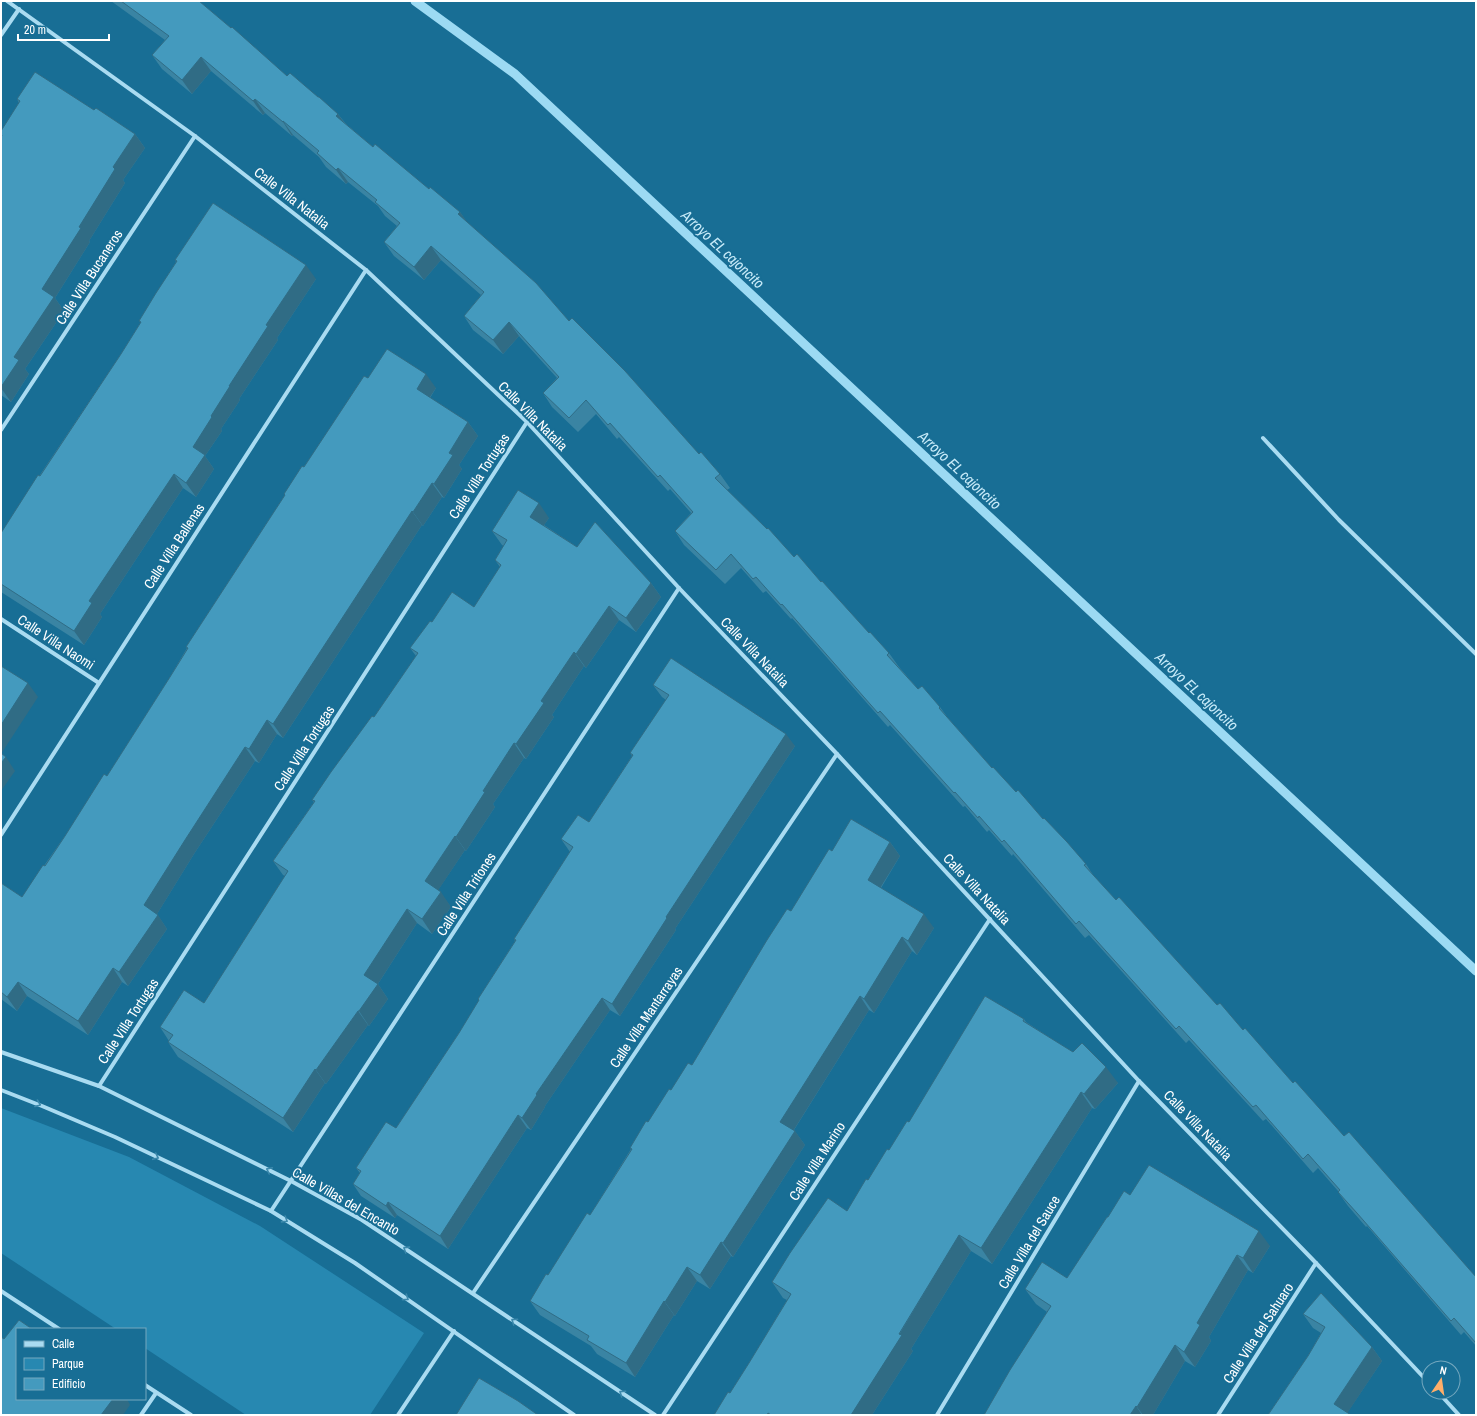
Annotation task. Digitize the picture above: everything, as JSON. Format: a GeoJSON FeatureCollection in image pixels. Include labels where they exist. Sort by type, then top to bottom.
{"type":"FeatureCollection","features":[{"type":"Feature","properties":{"kind":"street","name":"Calle Villa Natalia"},"geometry":{"type":"LineString","coordinates":[[7,1],[195,136],[366,270],[527,422],[680,588],[837,754],[1139,1081],[1316,1263],[1421,1375]]}},
{"type":"Feature","properties":{"kind":"street"},"geometry":{"type":"LineString","coordinates":[[1,35],[18,9]]}},
{"type":"Feature","properties":{"kind":"street","name":"Calle Villa Bucaneros"},"geometry":{"type":"LineString","coordinates":[[1,430],[195,136]]}},
{"type":"Feature","properties":{"kind":"street","name":"Calle Villa Ballenas"},"geometry":{"type":"LineString","coordinates":[[1,835],[366,270]]}},
{"type":"Feature","properties":{"kind":"street","name":"Calle Villa Tortugas"},"geometry":{"type":"LineString","coordinates":[[99,1086],[527,422]]}},
{"type":"Feature","properties":{"kind":"street"},"geometry":{"type":"LineString","coordinates":[[1263,438],[1339,520],[1476,654]]}},
{"type":"Feature","properties":{"kind":"street","name":"Calle Villa Tritones"},"geometry":{"type":"LineString","coordinates":[[271,1211],[680,588]]}},
{"type":"Feature","properties":{"kind":"street","name":"Calle Villa Naomi"},"geometry":{"type":"LineString","coordinates":[[1,618],[99,683]]}},
{"type":"Feature","properties":{"kind":"street","name":"Calle Villa Mantarrayas"},"geometry":{"type":"LineString","coordinates":[[473,1293],[837,754]]}},
{"type":"Feature","properties":{"kind":"street","name":"Calle Villa Marino"},"geometry":{"type":"LineString","coordinates":[[663,1415],[990,919]]}},
{"type":"Feature","properties":{"kind":"street","name":"Calle Villas del Encanto"},"geometry":{"type":"LineString","coordinates":[[1,1052],[99,1086],[291,1181],[362,1220],[655,1415]]}},
{"type":"Feature","properties":{"kind":"street","name":"Calle Villa del Sauce"},"geometry":{"type":"LineString","coordinates":[[937,1415],[1139,1081]]}},
{"type":"Feature","properties":{"kind":"street"},"geometry":{"type":"LineString","coordinates":[[1,1090],[115,1137],[271,1211],[355,1263],[574,1415]]}},
{"type":"Feature","properties":{"kind":"street","name":"Calle Villa del Sahuaro"},"geometry":{"type":"LineString","coordinates":[[1218,1415],[1316,1263]]}},
{"type":"Feature","properties":{"kind":"street"},"geometry":{"type":"LineString","coordinates":[[1,1291],[57,1328]]}},
{"type":"Feature","properties":{"kind":"street"},"geometry":{"type":"LineString","coordinates":[[398,1415],[454,1331]]}},
{"type":"Feature","properties":{"kind":"street"},"geometry":{"type":"LineString","coordinates":[[146,1386],[191,1415]]}},
{"type":"Feature","properties":{"kind":"street"},"geometry":{"type":"LineString","coordinates":[[141,1415],[156,1393]]}},
{"type":"Feature","properties":{"kind":"street"},"geometry":{"type":"LineString","coordinates":[[1445,1400],[1459,1415]]}},
{"type":"Feature","properties":{"kind":"green space"},"geometry":{"type":"Polygon","coordinates":[[[1,1108],[129,1157],[260,1226],[424,1333],[370,1415],[246,1415],[146,1349],[146,1328],[114,1328],[1,1253],[1,1108]]]}},
{"type":"Feature","properties":{"kind":"building"},"geometry":{"type":"Polygon","coordinates":[[[121,1],[199,1],[231,28],[232,27],[287,76],[290,73],[319,97],[338,114],[336,116],[373,147],[375,144],[429,189],[430,187],[460,212],[458,214],[536,283],[569,321],[572,318],[625,371],[699,454],[701,452],[720,474],[715,478],[767,529],[768,528],[794,557],[797,554],[821,582],[822,581],[889,653],[887,655],[918,689],[922,686],[940,707],[939,708],[992,768],[993,767],[1016,792],[1018,790],[1043,819],[1044,818],[1067,842],[1086,864],[1084,865],[1116,900],[1119,897],[1217,1005],[1220,1003],[1243,1030],[1245,1028],[1293,1083],[1295,1081],[1344,1136],[1349,1132],[1476,1277],[1476,1343],[1454,1318],[1451,1321],[1338,1192],[1340,1190],[1308,1154],[1303,1159],[1256,1105],[1253,1107],[1179,1026],[1176,1029],[1079,921],[1076,924],[1004,840],[1002,842],[979,816],[978,818],[880,711],[878,713],[782,604],[781,605],[756,577],[753,579],[731,554],[716,570],[675,531],[693,512],[660,475],[658,477],[610,423],[608,425],[586,400],[569,418],[543,393],[559,377],[509,322],[493,340],[464,316],[484,292],[431,246],[414,267],[384,242],[400,223],[375,202],[377,200],[338,168],[336,170],[317,153],[319,151],[255,99],[253,101],[201,57],[182,80],[152,55],[169,36],[121,1]]]}},
{"type":"Feature","properties":{"kind":"building"},"geometry":{"type":"Polygon","coordinates":[[[35,72],[94,110],[96,108],[135,134],[113,167],[115,169],[79,227],[81,228],[42,289],[54,297],[14,357],[19,360],[1,387],[1,131],[20,101],[17,99],[35,72]]]}},
{"type":"Feature","properties":{"kind":"building"},"geometry":{"type":"Polygon","coordinates":[[[213,203],[306,265],[266,325],[268,326],[229,386],[193,447],[205,455],[186,483],[174,474],[89,601],[92,603],[74,631],[1,584],[1,533],[38,475],[40,476],[121,354],[141,322],[139,321],[177,261],[175,260],[213,203]]]}},
{"type":"Feature","properties":{"kind":"building"},"geometry":{"type":"Polygon","coordinates":[[[387,349],[426,374],[417,389],[468,422],[449,453],[453,455],[434,484],[432,483],[413,512],[412,511],[273,724],[267,720],[249,749],[245,747],[144,905],[158,915],[119,972],[113,968],[78,1021],[18,982],[7,997],[1,992],[1,883],[22,897],[43,865],[45,866],[104,774],[107,776],[188,648],[186,647],[285,495],[284,494],[302,466],[304,467],[364,376],[368,378],[387,349]]]}},
{"type":"Feature","properties":{"kind":"building"},"geometry":{"type":"Polygon","coordinates":[[[518,490],[539,503],[530,517],[577,547],[595,522],[651,583],[626,618],[609,606],[576,654],[574,652],[541,701],[544,703],[516,744],[514,743],[456,837],[455,836],[425,881],[441,892],[422,919],[407,909],[364,975],[378,984],[316,1070],[315,1069],[283,1118],[168,1042],[173,1035],[160,1027],[184,990],[204,1003],[288,871],[273,861],[315,801],[312,800],[331,772],[372,716],[374,717],[418,653],[410,648],[430,621],[432,622],[452,592],[474,607],[501,565],[495,560],[507,540],[492,531],[518,490]]]}},
{"type":"Feature","properties":{"kind":"building"},"geometry":{"type":"Polygon","coordinates":[[[671,658],[786,734],[666,917],[667,918],[612,1004],[602,998],[536,1094],[537,1095],[522,1118],[518,1115],[440,1236],[388,1202],[386,1206],[353,1184],[361,1171],[356,1168],[386,1122],[396,1128],[459,1033],[479,1000],[478,999],[516,940],[514,939],[573,847],[561,839],[578,815],[589,822],[633,755],[630,753],[669,695],[653,685],[671,658]]]}},
{"type":"Feature","properties":{"kind":"building"},"geometry":{"type":"Polygon","coordinates":[[[1,666],[28,683],[1,725],[1,666]]]}},
{"type":"Feature","properties":{"kind":"building"},"geometry":{"type":"Polygon","coordinates":[[[1,753],[6,757],[1,763],[1,753]]]}},
{"type":"Feature","properties":{"kind":"building"},"geometry":{"type":"Polygon","coordinates":[[[851,819],[890,842],[868,880],[924,914],[908,941],[902,937],[864,999],[860,996],[780,1122],[795,1131],[723,1243],[721,1242],[700,1275],[687,1267],[626,1363],[587,1340],[589,1336],[530,1301],[546,1274],[548,1275],[587,1213],[590,1215],[632,1149],[630,1148],[646,1121],[648,1122],[688,1063],[692,1065],[787,909],[791,911],[829,849],[832,851],[851,819]]]}},
{"type":"Feature","properties":{"kind":"building"},"geometry":{"type":"Polygon","coordinates":[[[985,996],[1024,1019],[1023,1021],[1073,1052],[1082,1043],[1106,1067],[1084,1094],[1081,1092],[981,1248],[959,1235],[899,1334],[902,1335],[851,1415],[771,1415],[768,1413],[767,1415],[714,1415],[728,1392],[730,1393],[791,1294],[772,1282],[790,1253],[828,1198],[847,1211],[866,1179],[868,1180],[887,1149],[889,1150],[907,1121],[909,1122],[985,996]]]}},
{"type":"Feature","properties":{"kind":"building"},"geometry":{"type":"Polygon","coordinates":[[[1149,1165],[1259,1231],[1243,1258],[1237,1255],[1197,1323],[1200,1325],[1184,1352],[1175,1345],[1137,1407],[1136,1406],[1130,1415],[984,1415],[1010,1370],[1051,1306],[1025,1289],[1042,1262],[1067,1278],[1124,1191],[1130,1195],[1149,1165]]]}},
{"type":"Feature","properties":{"kind":"building"},"geometry":{"type":"Polygon","coordinates":[[[1321,1293],[1372,1347],[1334,1404],[1351,1415],[1268,1415],[1308,1356],[1325,1327],[1303,1314],[1321,1293]]]}},
{"type":"Feature","properties":{"kind":"building"},"geometry":{"type":"Polygon","coordinates":[[[19,1320],[31,1328],[16,1328],[16,1400],[112,1400],[101,1415],[1,1415],[1,1337],[4,1339],[19,1320]]]}},
{"type":"Feature","properties":{"kind":"building"},"geometry":{"type":"Polygon","coordinates":[[[479,1378],[518,1401],[538,1415],[456,1415],[479,1378]]]}},
{"type":"Feature","properties":{"kind":"waterway","name":"Arroyo EL cajoncito"},"geometry":{"type":"LineString","coordinates":[[415,1],[515,74],[1476,971]]}}]}
